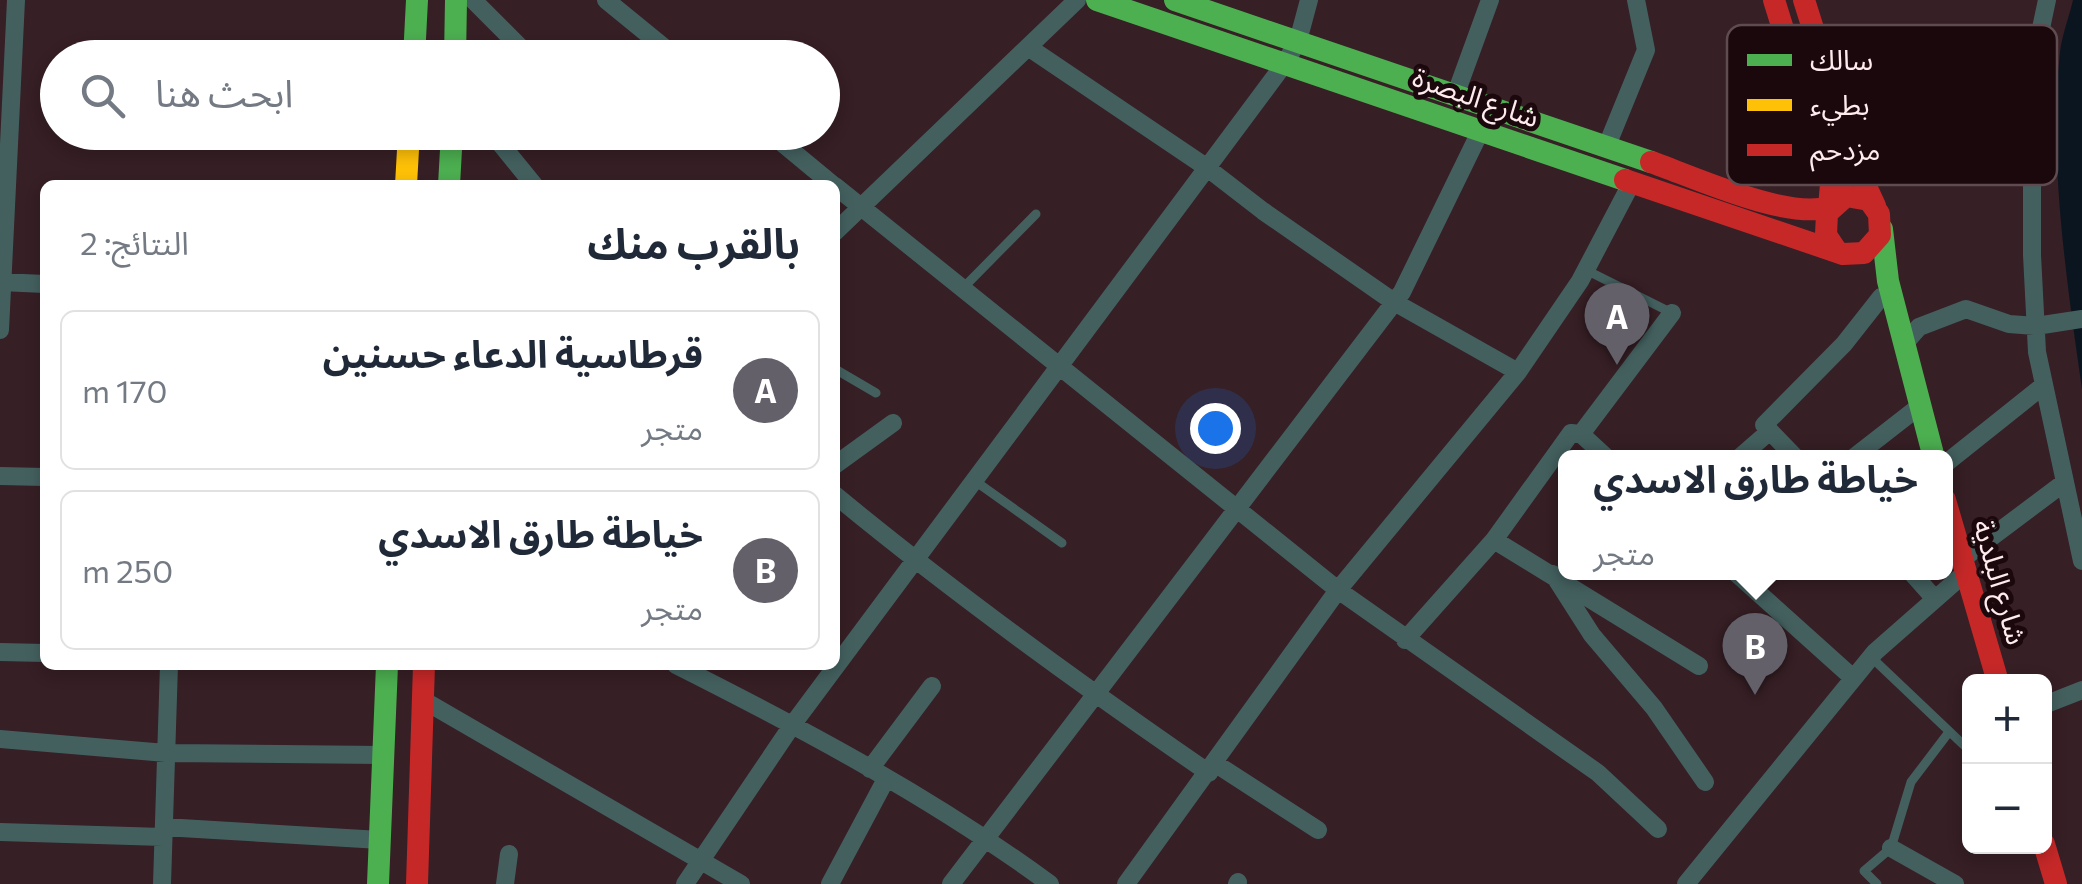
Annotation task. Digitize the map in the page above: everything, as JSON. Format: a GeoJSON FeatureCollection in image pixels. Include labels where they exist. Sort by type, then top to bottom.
{"type":"FeatureCollection","features":[{"type":"Feature","properties":{"kind":"main road"},"geometry":{"type":"LineString","coordinates":[[415,40],[417,0]]}},
{"type":"Feature","properties":{"kind":"main road"},"geometry":{"type":"LineString","coordinates":[[455,40],[456,0]]}},
{"type":"Feature","properties":{"kind":"main road","name":"شارع البصرة"},"geometry":{"type":"LineString","coordinates":[[1096,0],[1839,252]]}},
{"type":"Feature","properties":{"kind":"main road","name":"شارع البصرة"},"geometry":{"type":"LineString","coordinates":[[1175,0],[1794,210],[1812,212],[1829,207]]}},
{"type":"Feature","properties":{"kind":"main road"},"geometry":{"type":"LineString","coordinates":[[1774,0],[1782,25]]}},
{"type":"Feature","properties":{"kind":"main road"},"geometry":{"type":"LineString","coordinates":[[1804,0],[1812,25]]}},
{"type":"Feature","properties":{"kind":"main road"},"geometry":{"type":"LineString","coordinates":[[406,180],[408,150]]}},
{"type":"Feature","properties":{"kind":"main road"},"geometry":{"type":"LineString","coordinates":[[449,180],[451,150]]}},
{"type":"Feature","properties":{"kind":"main road"},"geometry":{"type":"LineString","coordinates":[[1831,185],[1822,227],[1829,244],[1864,271],[1905,342]]}},
{"type":"Feature","properties":{"kind":"main road"},"geometry":{"type":"LineString","coordinates":[[1866,185],[1882,221],[1885,266],[1932,450]]}},
{"type":"Feature","properties":{"kind":"main road"},"geometry":{"type":"LineString","coordinates":[[1829,207],[1838,199],[1854,195],[1875,206]]}},
{"type":"Feature","properties":{"kind":"main road"},"geometry":{"type":"LineString","coordinates":[[1839,252],[1857,255],[1870,249],[1882,229]]}},
{"type":"Feature","properties":{"kind":"main road","name":"شارع البلدية"},"geometry":{"type":"LineString","coordinates":[[1953,529],[1996,674]]}},
{"type":"Feature","properties":{"kind":"main road"},"geometry":{"type":"LineString","coordinates":[[378,884],[386,670]]}},
{"type":"Feature","properties":{"kind":"main road"},"geometry":{"type":"LineString","coordinates":[[416,884],[424,670]]}},
{"type":"Feature","properties":{"kind":"main road"},"geometry":{"type":"LineString","coordinates":[[2047,854],[2056,884]]}},
{"type":"Feature","properties":{"kind":"street"},"geometry":{"type":"LineString","coordinates":[[0,330],[4,106],[16,0]]}},
{"type":"Feature","properties":{"kind":"street"},"geometry":{"type":"LineString","coordinates":[[473,0],[513,40]]}},
{"type":"Feature","properties":{"kind":"street"},"geometry":{"type":"LineString","coordinates":[[606,0],[655,40]]}},
{"type":"Feature","properties":{"kind":"street"},"geometry":{"type":"LineString","coordinates":[[840,227],[1077,0]]}},
{"type":"Feature","properties":{"kind":"street"},"geometry":{"type":"LineString","coordinates":[[840,661],[1285,63],[1298,41],[1310,0]]}},
{"type":"Feature","properties":{"kind":"street"},"geometry":{"type":"LineString","coordinates":[[1455,96],[1490,0]]}},
{"type":"Feature","properties":{"kind":"street"},"geometry":{"type":"LineString","coordinates":[[1606,148],[1646,50],[1636,0]]}},
{"type":"Feature","properties":{"kind":"street"},"geometry":{"type":"LineString","coordinates":[[2042,25],[2047,0]]}},
{"type":"Feature","properties":{"kind":"street"},"geometry":{"type":"LineString","coordinates":[[1028,47],[1206,167],[1394,302],[1518,372]]}},
{"type":"Feature","properties":{"kind":"street"},"geometry":{"type":"LineString","coordinates":[[951,884],[1394,302],[1481,130]]}},
{"type":"Feature","properties":{"kind":"street"},"geometry":{"type":"LineString","coordinates":[[506,150],[530,180]]}},
{"type":"Feature","properties":{"kind":"street"},"geometry":{"type":"LineString","coordinates":[[791,150],[827,180]]}},
{"type":"Feature","properties":{"kind":"street"},"geometry":{"type":"LineString","coordinates":[[1126,884],[1338,590],[1518,372],[1586,270],[1632,182]]}},
{"type":"Feature","properties":{"kind":"street"},"geometry":{"type":"LineString","coordinates":[[2032,185],[2036,326],[2044,385],[2082,561]]}},
{"type":"Feature","properties":{"kind":"street"},"geometry":{"type":"LineString","coordinates":[[840,191],[1338,590],[1598,772],[1658,829]]}},
{"type":"Feature","properties":{"kind":"street"},"geometry":{"type":"LineString","coordinates":[[2,282],[40,284]]}},
{"type":"Feature","properties":{"kind":"street"},"geometry":{"type":"LineString","coordinates":[[1788,450],[1764,425],[1844,344],[1881,297]]}},
{"type":"Feature","properties":{"kind":"street"},"geometry":{"type":"LineString","coordinates":[[1905,342],[1919,327],[1966,310],[2009,324],[2036,326],[2075,320]]}},
{"type":"Feature","properties":{"kind":"street"},"geometry":{"type":"LineString","coordinates":[[1581,434],[1672,314]]}},
{"type":"Feature","properties":{"kind":"street"},"geometry":{"type":"LineString","coordinates":[[1953,458],[2044,385]]}},
{"type":"Feature","properties":{"kind":"street"},"geometry":{"type":"LineString","coordinates":[[1862,450],[1921,405]]}},
{"type":"Feature","properties":{"kind":"street"},"geometry":{"type":"LineString","coordinates":[[840,461],[893,423]]}},
{"type":"Feature","properties":{"kind":"street"},"geometry":{"type":"LineString","coordinates":[[1748,450],[1770,431]]}},
{"type":"Feature","properties":{"kind":"street"},"geometry":{"type":"LineString","coordinates":[[1558,450],[1571,432],[1581,434],[1598,450]]}},
{"type":"Feature","properties":{"kind":"street"},"geometry":{"type":"LineString","coordinates":[[1405,640],[1494,540],[1558,450]]}},
{"type":"Feature","properties":{"kind":"street"},"geometry":{"type":"LineString","coordinates":[[0,476],[40,477]]}},
{"type":"Feature","properties":{"kind":"street"},"geometry":{"type":"LineString","coordinates":[[1953,578],[2065,482]]}},
{"type":"Feature","properties":{"kind":"street"},"geometry":{"type":"LineString","coordinates":[[840,499],[915,561],[1094,694],[1318,830]]}},
{"type":"Feature","properties":{"kind":"street"},"geometry":{"type":"LineString","coordinates":[[1494,540],[1558,577]]}},
{"type":"Feature","properties":{"kind":"street"},"geometry":{"type":"LineString","coordinates":[[1553,574],[1592,635],[1654,708],[1704,782]]}},
{"type":"Feature","properties":{"kind":"street"},"geometry":{"type":"LineString","coordinates":[[1563,580],[1699,666]]}},
{"type":"Feature","properties":{"kind":"street"},"geometry":{"type":"LineString","coordinates":[[1743,580],[1853,678]]}},
{"type":"Feature","properties":{"kind":"street"},"geometry":{"type":"LineString","coordinates":[[1918,580],[1935,600]]}},
{"type":"Feature","properties":{"kind":"street"},"geometry":{"type":"LineString","coordinates":[[1686,884],[1871,657],[1935,600],[1951,580]]}},
{"type":"Feature","properties":{"kind":"street"},"geometry":{"type":"LineString","coordinates":[[0,652],[40,653]]}},
{"type":"Feature","properties":{"kind":"street"},"geometry":{"type":"LineString","coordinates":[[162,884],[169,670]]}},
{"type":"Feature","properties":{"kind":"street"},"geometry":{"type":"LineString","coordinates":[[686,670],[793,724],[986,837],[1050,884]]}},
{"type":"Feature","properties":{"kind":"street"},"geometry":{"type":"LineString","coordinates":[[685,884],[833,670]]}},
{"type":"Feature","properties":{"kind":"street"},"geometry":{"type":"LineString","coordinates":[[830,884],[878,774],[932,686]]}},
{"type":"Feature","properties":{"kind":"street"},"geometry":{"type":"LineString","coordinates":[[2052,702],[2082,690]]}},
{"type":"Feature","properties":{"kind":"street"},"geometry":{"type":"LineString","coordinates":[[423,700],[741,884]]}},
{"type":"Feature","properties":{"kind":"street"},"geometry":{"type":"LineString","coordinates":[[0,739],[166,753],[384,755]]}},
{"type":"Feature","properties":{"kind":"street"},"geometry":{"type":"LineString","coordinates":[[0,832],[164,832],[380,840]]}},
{"type":"Feature","properties":{"kind":"street"},"geometry":{"type":"LineString","coordinates":[[1891,848],[1955,884]]}},
{"type":"Feature","properties":{"kind":"street"},"geometry":{"type":"LineString","coordinates":[[505,884],[510,854]]}},
{"type":"Feature","properties":{"kind":"lane"},"geometry":{"type":"LineString","coordinates":[[963,288],[1036,214]]}},
{"type":"Feature","properties":{"kind":"lane"},"geometry":{"type":"LineString","coordinates":[[1586,270],[1672,314]]}},
{"type":"Feature","properties":{"kind":"lane"},"geometry":{"type":"LineString","coordinates":[[840,372],[876,393]]}},
{"type":"Feature","properties":{"kind":"lane"},"geometry":{"type":"LineString","coordinates":[[975,481],[1062,543]]}},
{"type":"Feature","properties":{"kind":"lane"},"geometry":{"type":"LineString","coordinates":[[1871,657],[1962,744]]}},
{"type":"Feature","properties":{"kind":"lane"},"geometry":{"type":"LineString","coordinates":[[1877,884],[1864,871],[1891,848],[1911,782],[1948,732]]}},
{"type":"Feature","properties":{"kind":"water"},"geometry":{"type":"Polygon","coordinates":[[[2073,0],[2082,0],[2082,389],[2058,177],[2057,92],[2064,33],[2073,0]]]}},
{"type":"Feature","properties":{"kind":"traffic: fast"},"geometry":{"type":"LineString","coordinates":[[415,40],[417,0]]}},
{"type":"Feature","properties":{"kind":"traffic: fast"},"geometry":{"type":"LineString","coordinates":[[455,40],[456,0]]}},
{"type":"Feature","properties":{"kind":"traffic: fast"},"geometry":{"type":"LineString","coordinates":[[1097,0],[1625,180]]}},
{"type":"Feature","properties":{"kind":"traffic: fast"},"geometry":{"type":"LineString","coordinates":[[1175,0],[1651,162]]}},
{"type":"Feature","properties":{"kind":"traffic: fast"},"geometry":{"type":"LineString","coordinates":[[449,180],[451,150]]}},
{"type":"Feature","properties":{"kind":"traffic: fast"},"geometry":{"type":"LineString","coordinates":[[1882,229],[1888,281],[1932,450]]}},
{"type":"Feature","properties":{"kind":"traffic: fast"},"geometry":{"type":"LineString","coordinates":[[378,884],[387,670]]}},
{"type":"Feature","properties":{"kind":"traffic: slow"},"geometry":{"type":"LineString","coordinates":[[406,180],[408,150]]}},
{"type":"Feature","properties":{"kind":"traffic: jam"},"geometry":{"type":"LineString","coordinates":[[1774,0],[1782,25]]}},
{"type":"Feature","properties":{"kind":"traffic: jam"},"geometry":{"type":"LineString","coordinates":[[1804,0],[1812,25]]}},
{"type":"Feature","properties":{"kind":"traffic: jam"},"geometry":{"type":"LineString","coordinates":[[1651,162],[1789,208],[1829,207],[1831,185]]}},
{"type":"Feature","properties":{"kind":"traffic: jam"},"geometry":{"type":"LineString","coordinates":[[1625,180],[1843,254],[1864,253],[1880,235],[1879,214],[1869,200],[1846,196],[1827,213],[1826,235],[1836,250]]}},
{"type":"Feature","properties":{"kind":"traffic: jam"},"geometry":{"type":"LineString","coordinates":[[1865,185],[1875,206]]}},
{"type":"Feature","properties":{"kind":"traffic: jam"},"geometry":{"type":"LineString","coordinates":[[1953,527],[1996,674]]}},
{"type":"Feature","properties":{"kind":"traffic: jam"},"geometry":{"type":"LineString","coordinates":[[417,884],[424,670]]}},
{"type":"Feature","properties":{"kind":"traffic: jam"},"geometry":{"type":"LineString","coordinates":[[2047,854],[2056,884]]}},
{"type":"Feature","properties":{"kind":"place","name":"قرطاسية الدعاء حسنين"},"geometry":{"type":"Point","coordinates":[1617,365]}},
{"type":"Feature","properties":{"kind":"place","name":"خياطة طارق الاسدي"},"geometry":{"type":"Point","coordinates":[1755,695]}}]}
